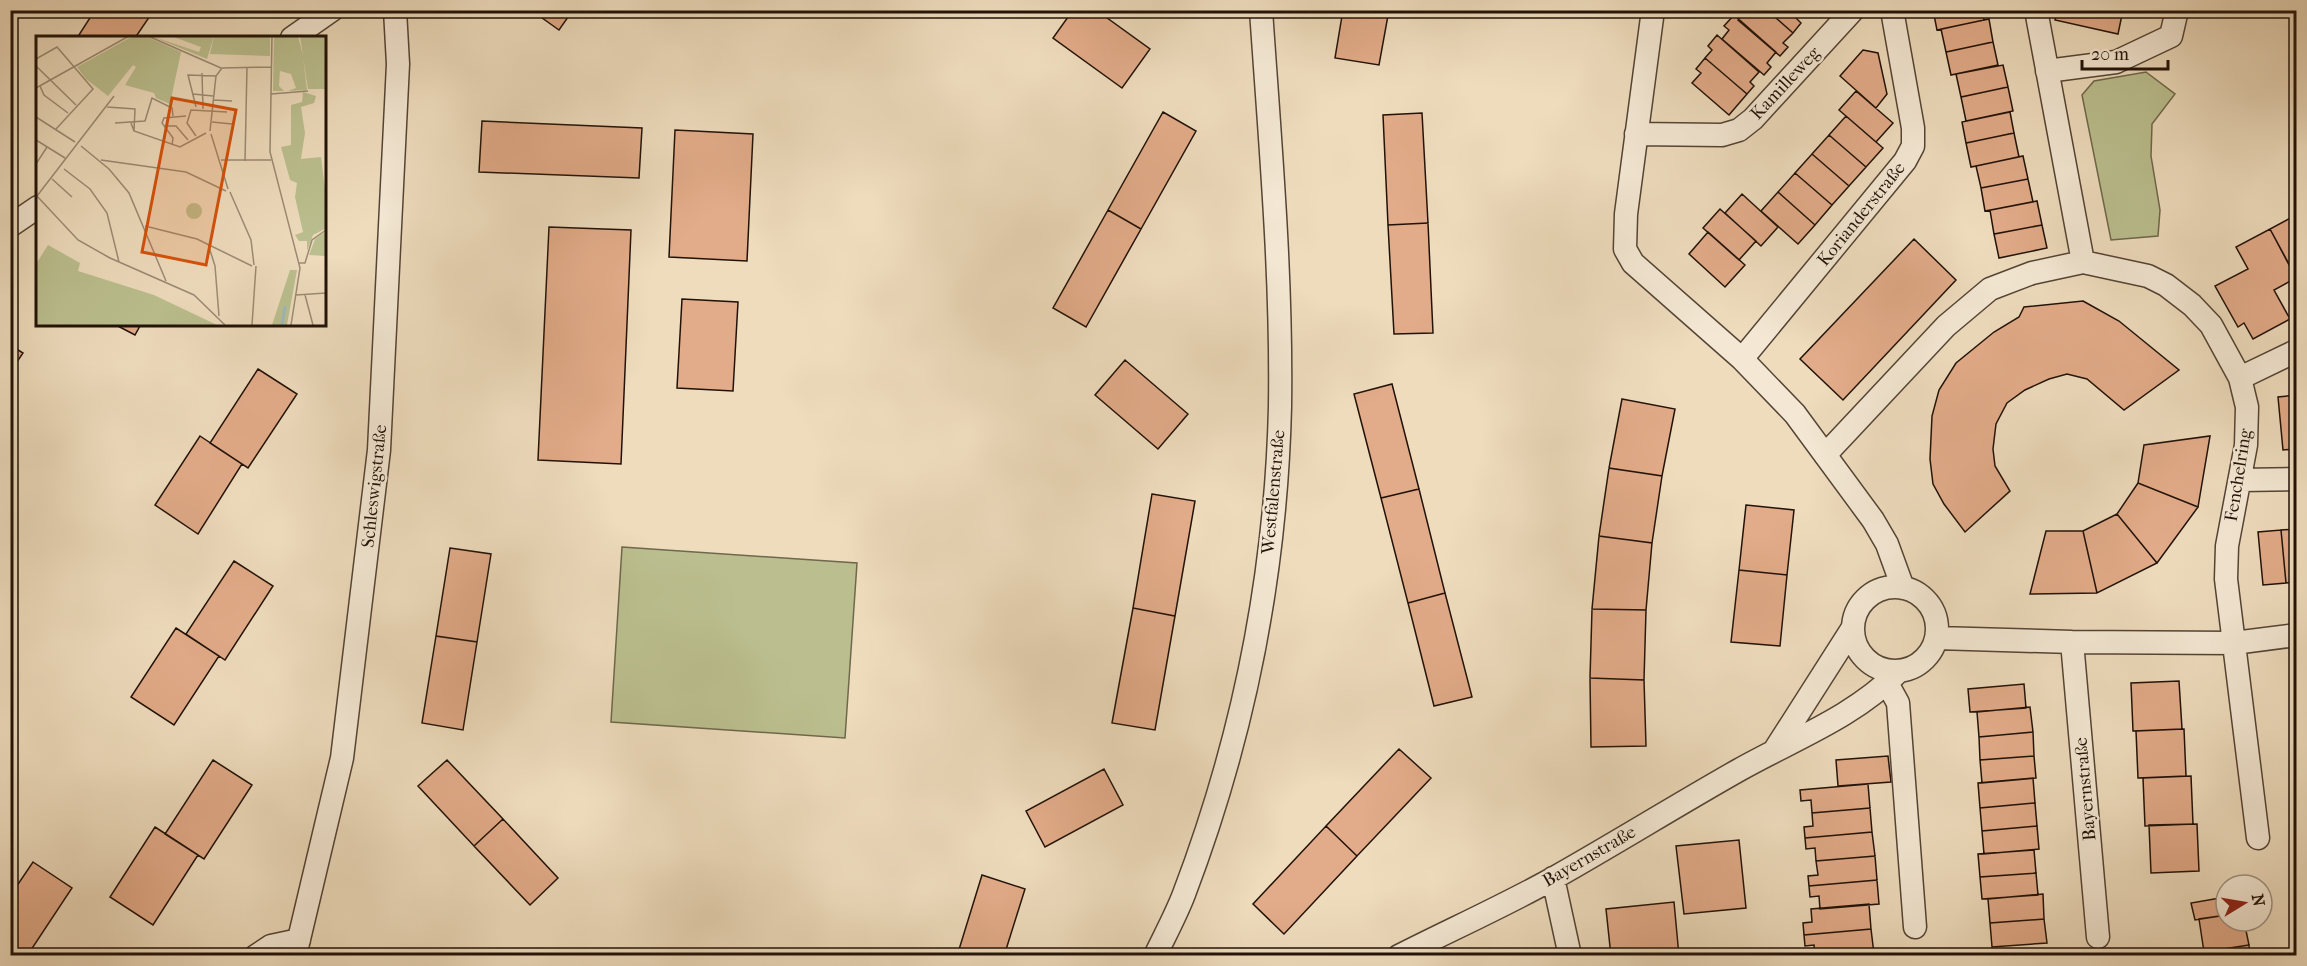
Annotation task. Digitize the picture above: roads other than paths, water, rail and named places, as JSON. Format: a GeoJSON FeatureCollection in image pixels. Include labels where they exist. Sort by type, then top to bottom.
{"type":"FeatureCollection","features":[{"type":"Feature","properties":{"kind":"street"},"geometry":{"type":"LineString","coordinates":[[295,36],[332,10]]}},
{"type":"Feature","properties":{"kind":"street","name":"Schleswigstraße"},"geometry":{"type":"LineString","coordinates":[[297,948],[342,758],[380,450],[398,64],[395,10]]}},
{"type":"Feature","properties":{"kind":"street","name":"Westfalenstraße"},"geometry":{"type":"LineString","coordinates":[[1155,956],[1183,897],[1219,793],[1236,733],[1266,573],[1280,407],[1276,235],[1261,10]]}},
{"type":"Feature","properties":{"kind":"street"},"geometry":{"type":"LineString","coordinates":[[1653,10],[1626,214],[1625,249],[1633,263],[1743,359],[1795,414],[1874,520],[1887,544],[1904,588]]}},
{"type":"Feature","properties":{"kind":"street","name":"Kamilleweg"},"geometry":{"type":"LineString","coordinates":[[1636,134],[1722,135],[1739,130],[1852,10]]}},
{"type":"Feature","properties":{"kind":"street","name":"Korianderstraße"},"geometry":{"type":"LineString","coordinates":[[1743,359],[1905,161],[1913,146],[1913,128],[1892,10]]}},
{"type":"Feature","properties":{"kind":"street"},"geometry":{"type":"LineString","coordinates":[[2036,10],[2083,262]]}},
{"type":"Feature","properties":{"kind":"street"},"geometry":{"type":"LineString","coordinates":[[2048,71],[2116,63],[2171,36],[2177,10]]}},
{"type":"Feature","properties":{"kind":"street"},"geometry":{"type":"LineString","coordinates":[[10,226],[36,208]]}},
{"type":"Feature","properties":{"kind":"street","name":"Fenchelring"},"geometry":{"type":"LineString","coordinates":[[1825,455],[1946,326],[1990,289],[2032,273],[2083,262],[2148,276],[2166,285],[2192,305],[2211,326],[2240,378],[2247,407],[2246,445],[2228,546],[2226,579],[2234,643]]}},
{"type":"Feature","properties":{"kind":"street"},"geometry":{"type":"LineString","coordinates":[[2240,378],[2296,351]]}},
{"type":"Feature","properties":{"kind":"street"},"geometry":{"type":"LineString","coordinates":[[2241,480],[2296,479]]}},
{"type":"Feature","properties":{"kind":"street"},"geometry":{"type":"LineString","coordinates":[[1892,678],[1923,662],[1932,651],[1937,638],[1938,625],[1927,601],[1916,592],[1891,587],[1868,596],[1854,617],[1852,629],[1854,643],[1866,660],[1884,670],[1892,678],[1898,703],[1915,927]]}},
{"type":"Feature","properties":{"kind":"street","name":"Bayernstraße"},"geometry":{"type":"LineString","coordinates":[[1775,749],[1852,629]]}},
{"type":"Feature","properties":{"kind":"street"},"geometry":{"type":"LineString","coordinates":[[1937,638],[2234,643],[2296,635]]}},
{"type":"Feature","properties":{"kind":"street","name":"Bayernstraße"},"geometry":{"type":"LineString","coordinates":[[2072,642],[2098,937]]}},
{"type":"Feature","properties":{"kind":"street"},"geometry":{"type":"LineString","coordinates":[[2234,643],[2258,838]]}},
{"type":"Feature","properties":{"kind":"street","name":"Bayernstraße"},"geometry":{"type":"LineString","coordinates":[[1399,956],[1553,878],[1775,749],[1855,707],[1892,678]]}},
{"type":"Feature","properties":{"kind":"street"},"geometry":{"type":"LineString","coordinates":[[1553,878],[1570,956]]}},
{"type":"Feature","properties":{"kind":"street"},"geometry":{"type":"LineString","coordinates":[[256,956],[271,946],[297,948]]}}]}
